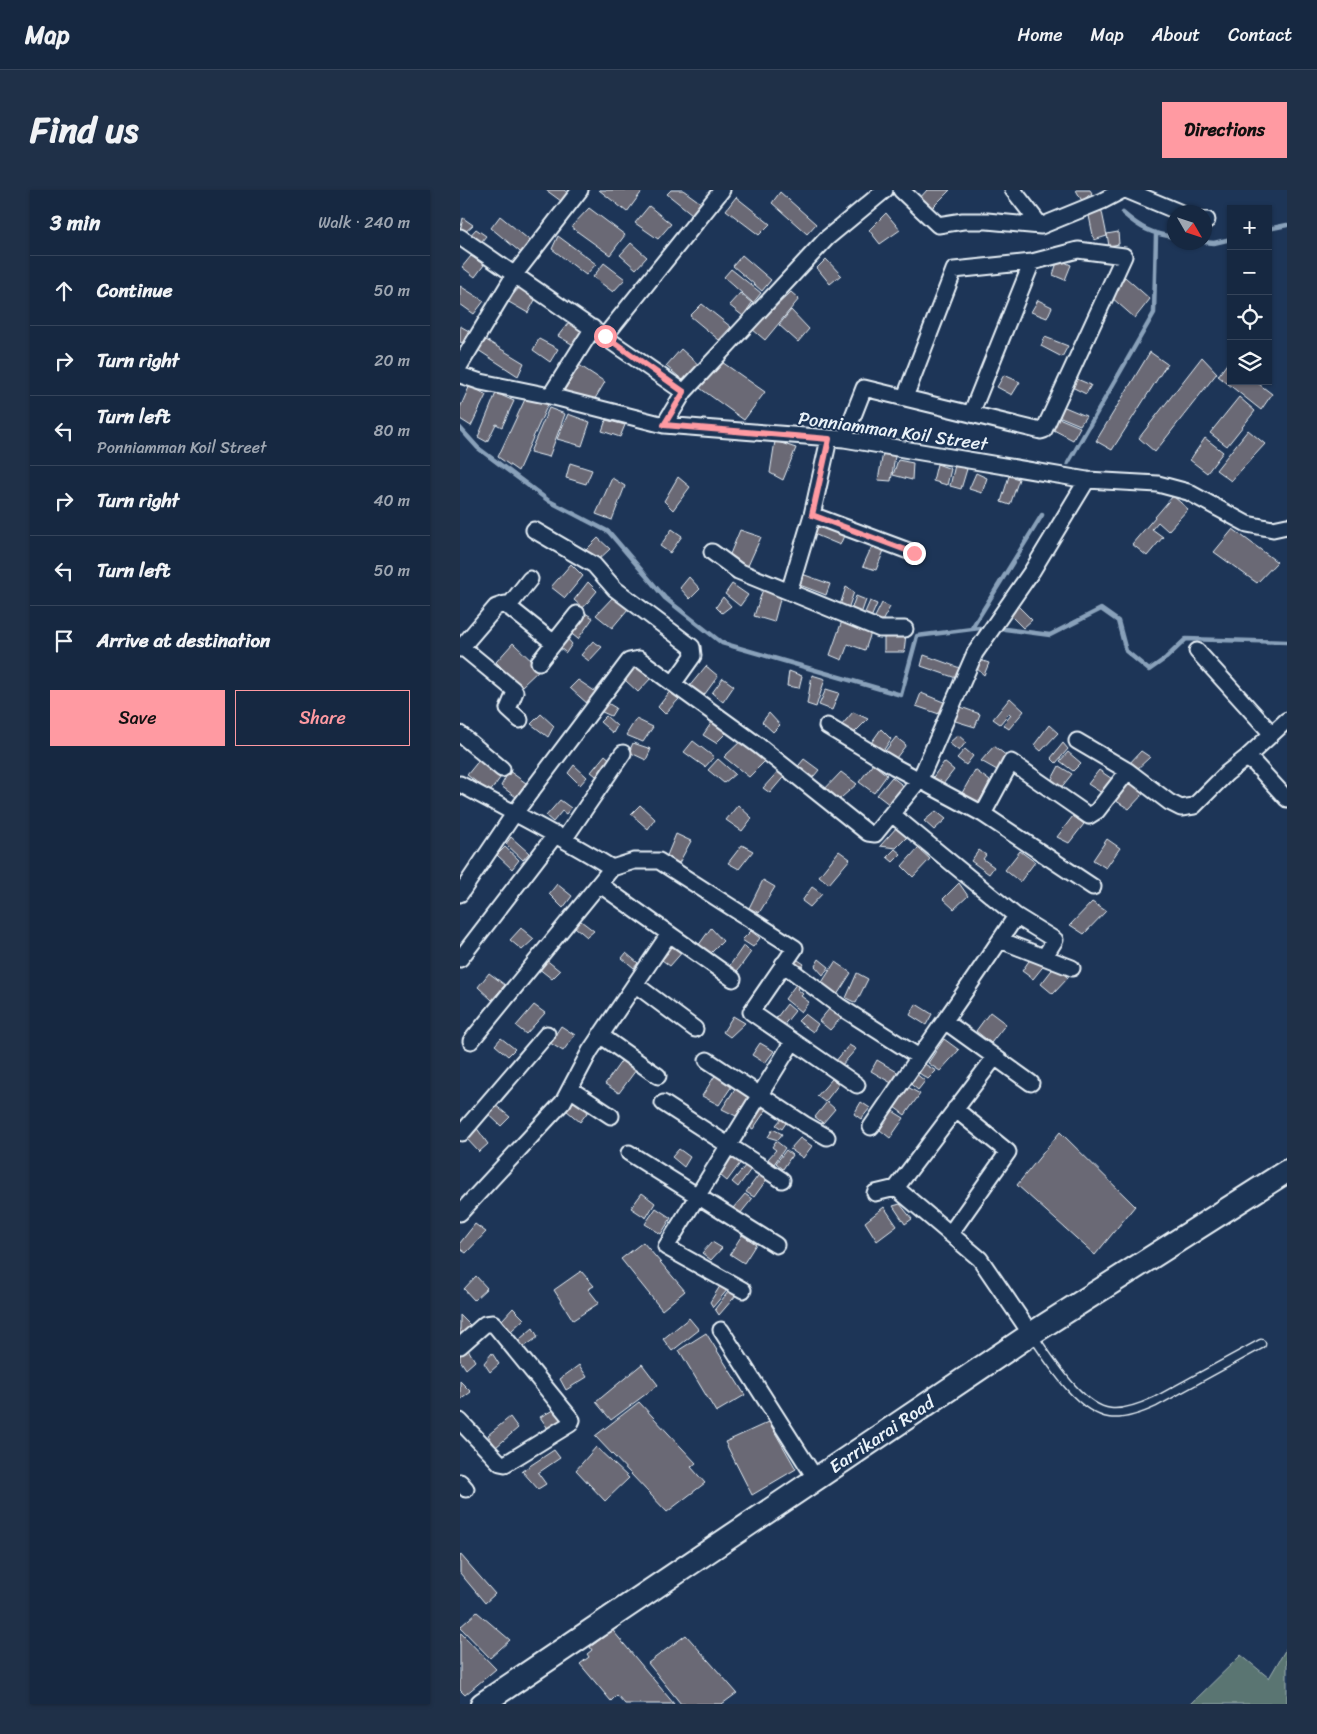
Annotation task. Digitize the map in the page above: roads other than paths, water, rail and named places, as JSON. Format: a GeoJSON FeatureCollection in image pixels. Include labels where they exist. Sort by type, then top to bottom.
{"type":"FeatureCollection","features":[{"type":"Feature","properties":{"kind":"main road","name":"Earrikarai Road"},"geometry":{"type":"LineString","coordinates":[[482,1704],[1031,1334],[1287,1171]]}},
{"type":"Feature","properties":{"kind":"street"},"geometry":{"type":"LineString","coordinates":[[460,365],[515,274],[580,190]]}},
{"type":"Feature","properties":{"kind":"street"},"geometry":{"type":"LineString","coordinates":[[550,396],[599,332],[722,190]]}},
{"type":"Feature","properties":{"kind":"street"},"geometry":{"type":"LineString","coordinates":[[664,425],[684,392],[827,238],[885,190]]}},
{"type":"Feature","properties":{"kind":"street"},"geometry":{"type":"LineString","coordinates":[[901,190],[938,225],[963,220],[987,220],[1041,226],[1124,190],[1167,207]]}},
{"type":"Feature","properties":{"kind":"street"},"geometry":{"type":"LineString","coordinates":[[1013,190],[1041,226]]}},
{"type":"Feature","properties":{"kind":"street"},"geometry":{"type":"LineString","coordinates":[[460,237],[684,392]]}},
{"type":"Feature","properties":{"kind":"street"},"geometry":{"type":"LineString","coordinates":[[789,592],[836,439],[864,388],[1041,431],[1044,430],[1124,256],[1078,250],[1032,262],[954,270],[905,397]]}},
{"type":"Feature","properties":{"kind":"street"},"geometry":{"type":"LineString","coordinates":[[971,414],[1032,262]]}},
{"type":"Feature","properties":{"kind":"street","name":"Ponniamman Koil Street"},"geometry":{"type":"LineString","coordinates":[[460,375],[481,382],[550,396],[664,425],[836,439],[1087,480],[1158,484],[1188,492],[1248,524],[1272,529],[1287,526]]}},
{"type":"Feature","properties":{"kind":"street"},"geometry":{"type":"LineString","coordinates":[[460,894],[514,814],[629,661],[639,659],[759,746],[868,834],[875,834],[880,831],[920,780],[976,653],[1032,571],[1087,480]]}},
{"type":"Feature","properties":{"kind":"street"},"geometry":{"type":"LineString","coordinates":[[812,515],[914,553]]}},
{"type":"Feature","properties":{"kind":"street"},"geometry":{"type":"LineString","coordinates":[[534,530],[594,565],[615,589],[692,647],[693,656],[673,684]]}},
{"type":"Feature","properties":{"kind":"street"},"geometry":{"type":"LineString","coordinates":[[712,552],[738,571],[880,629],[905,629]]}},
{"type":"Feature","properties":{"kind":"street"},"geometry":{"type":"LineString","coordinates":[[508,607],[530,579]]}},
{"type":"Feature","properties":{"kind":"street"},"geometry":{"type":"LineString","coordinates":[[520,720],[508,709],[515,692],[461,648],[496,606],[505,604],[554,644]]}},
{"type":"Feature","properties":{"kind":"street"},"geometry":{"type":"LineString","coordinates":[[539,662],[577,614]]}},
{"type":"Feature","properties":{"kind":"street"},"geometry":{"type":"LineString","coordinates":[[1197,651],[1272,734]]}},
{"type":"Feature","properties":{"kind":"street"},"geometry":{"type":"LineString","coordinates":[[1077,741],[1128,771],[1169,802],[1181,808],[1194,806],[1227,773],[1287,720]]}},
{"type":"Feature","properties":{"kind":"street"},"geometry":{"type":"LineString","coordinates":[[826,726],[983,814],[1093,888]]}},
{"type":"Feature","properties":{"kind":"street"},"geometry":{"type":"LineString","coordinates":[[460,734],[502,769]]}},
{"type":"Feature","properties":{"kind":"street"},"geometry":{"type":"LineString","coordinates":[[460,959],[560,836],[623,753]]}},
{"type":"Feature","properties":{"kind":"street"},"geometry":{"type":"LineString","coordinates":[[1246,758],[1255,764],[1287,799]]}},
{"type":"Feature","properties":{"kind":"street"},"geometry":{"type":"LineString","coordinates":[[983,814],[1011,762],[1089,816],[1097,811],[1128,771]]}},
{"type":"Feature","properties":{"kind":"street"},"geometry":{"type":"LineString","coordinates":[[460,784],[514,814],[560,836],[612,868]]}},
{"type":"Feature","properties":{"kind":"street"},"geometry":{"type":"LineString","coordinates":[[893,815],[1016,916],[1055,940],[1045,956]]}},
{"type":"Feature","properties":{"kind":"street"},"geometry":{"type":"LineString","coordinates":[[471,1041],[612,868],[634,861],[659,861],[795,948],[751,1012],[856,1085]]}},
{"type":"Feature","properties":{"kind":"street"},"geometry":{"type":"LineString","coordinates":[[599,884],[733,980]]}},
{"type":"Feature","properties":{"kind":"street"},"geometry":{"type":"LineString","coordinates":[[871,1127],[919,1057],[946,1022],[1016,916]]}},
{"type":"Feature","properties":{"kind":"street"},"geometry":{"type":"LineString","coordinates":[[462,1207],[562,1102],[600,1035],[636,985],[669,934]]}},
{"type":"Feature","properties":{"kind":"street"},"geometry":{"type":"LineString","coordinates":[[1000,940],[1072,968]]}},
{"type":"Feature","properties":{"kind":"street"},"geometry":{"type":"LineString","coordinates":[[783,964],[839,1006],[919,1057]]}},
{"type":"Feature","properties":{"kind":"street"},"geometry":{"type":"LineString","coordinates":[[636,985],[695,1028]]}},
{"type":"Feature","properties":{"kind":"street"},"geometry":{"type":"LineString","coordinates":[[946,1022],[1031,1083]]}},
{"type":"Feature","properties":{"kind":"street"},"geometry":{"type":"LineString","coordinates":[[460,1131],[462,1133],[547,1034]]}},
{"type":"Feature","properties":{"kind":"street"},"geometry":{"type":"LineString","coordinates":[[600,1035],[658,1076]]}},
{"type":"Feature","properties":{"kind":"street"},"geometry":{"type":"LineString","coordinates":[[743,1290],[666,1248],[793,1042]]}},
{"type":"Feature","properties":{"kind":"street"},"geometry":{"type":"LineString","coordinates":[[875,1193],[896,1188],[995,1057]]}},
{"type":"Feature","properties":{"kind":"street"},"geometry":{"type":"LineString","coordinates":[[707,1060],[827,1137]]}},
{"type":"Feature","properties":{"kind":"street"},"geometry":{"type":"LineString","coordinates":[[570,1089],[611,1116]]}},
{"type":"Feature","properties":{"kind":"street"},"geometry":{"type":"LineString","coordinates":[[663,1103],[782,1180]]}},
{"type":"Feature","properties":{"kind":"street"},"geometry":{"type":"LineString","coordinates":[[950,1234],[1008,1152],[955,1109]]}},
{"type":"Feature","properties":{"kind":"street"},"geometry":{"type":"LineString","coordinates":[[629,1153],[776,1245]]}},
{"type":"Feature","properties":{"kind":"street"},"geometry":{"type":"LineString","coordinates":[[896,1188],[980,1259],[1031,1334]]}},
{"type":"Feature","properties":{"kind":"street"},"geometry":{"type":"LineString","coordinates":[[460,1346],[485,1324],[493,1323],[572,1420],[570,1424],[505,1464],[500,1463],[463,1432]]}},
{"type":"Feature","properties":{"kind":"street"},"geometry":{"type":"LineString","coordinates":[[721,1330],[816,1479]]}},
{"type":"Feature","properties":{"kind":"lane"},"geometry":{"type":"LineString","coordinates":[[1031,1334],[1072,1389],[1097,1408],[1111,1413],[1137,1410],[1155,1402],[1260,1344]]}},
{"type":"Feature","properties":{"kind":"waterway"},"geometry":{"type":"LineString","coordinates":[[1123,213],[1147,230],[1167,236]]}},
{"type":"Feature","properties":{"kind":"waterway"},"geometry":{"type":"LineString","coordinates":[[1272,228],[1287,225]]}},
{"type":"Feature","properties":{"kind":"waterway"},"geometry":{"type":"LineString","coordinates":[[1068,463],[1154,313],[1156,235]]}},
{"type":"Feature","properties":{"kind":"waterway"},"geometry":{"type":"LineString","coordinates":[[1212,243],[1227,240]]}},
{"type":"Feature","properties":{"kind":"waterway"},"geometry":{"type":"LineString","coordinates":[[460,428],[478,448],[549,501],[609,532],[665,598],[722,643],[901,695],[917,636],[980,628]]}},
{"type":"Feature","properties":{"kind":"waterway"},"geometry":{"type":"LineString","coordinates":[[972,628],[1042,515]]}},
{"type":"Feature","properties":{"kind":"waterway"},"geometry":{"type":"LineString","coordinates":[[1005,629],[1050,635],[1101,609],[1118,621],[1126,651],[1149,670],[1166,658],[1186,639],[1287,642]]}}]}
